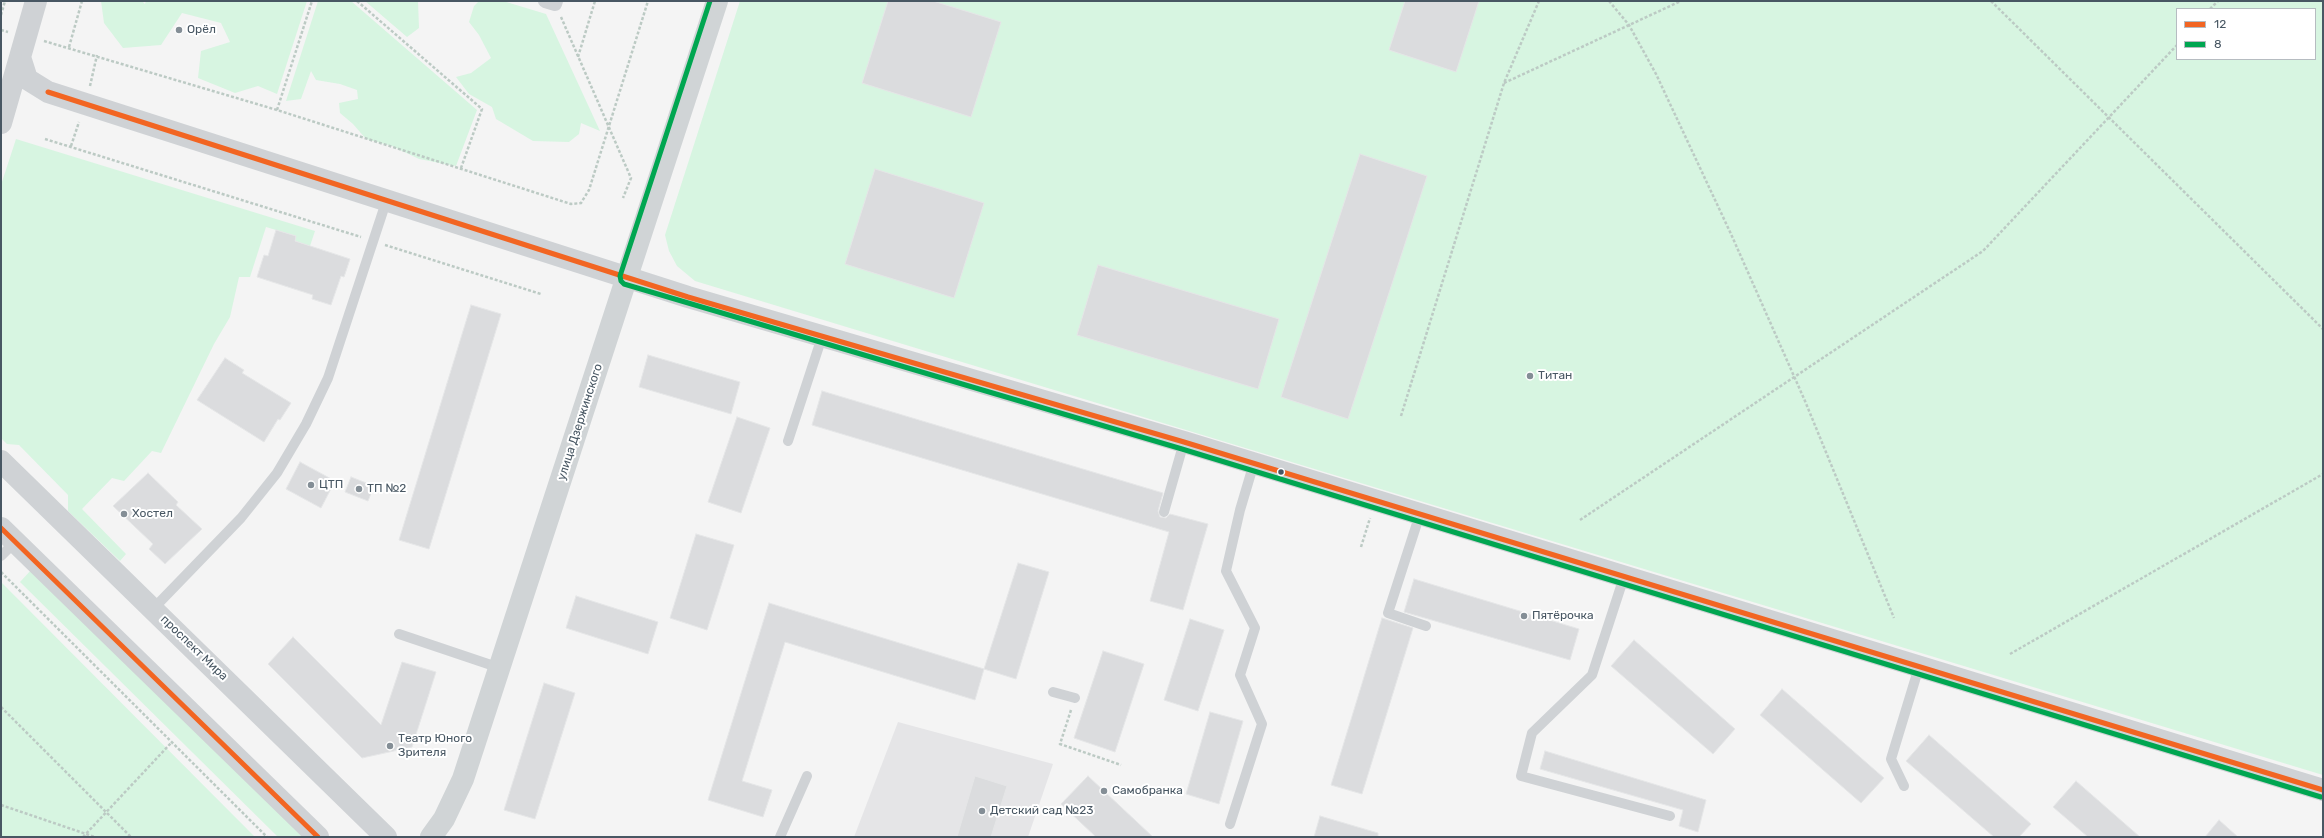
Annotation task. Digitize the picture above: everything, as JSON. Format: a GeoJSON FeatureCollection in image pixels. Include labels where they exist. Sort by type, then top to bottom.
{"type":"FeatureCollection","features":[{"type":"Feature","properties":{"kind":"main road","name":"улица Дзержинского"},"geometry":{"type":"LineString","coordinates":[[431,837],[444,819],[463,780],[716,1]]}},
{"type":"Feature","properties":{"kind":"street"},"geometry":{"type":"LineString","coordinates":[[1,123],[36,1]]}},
{"type":"Feature","properties":{"kind":"street"},"geometry":{"type":"LineString","coordinates":[[20,57],[27,79],[48,92],[387,199],[627,278],[822,337],[1184,442],[2323,790]]}},
{"type":"Feature","properties":{"kind":"street"},"geometry":{"type":"LineString","coordinates":[[8,99],[48,92]]}},
{"type":"Feature","properties":{"kind":"street","name":"проспект Мира"},"geometry":{"type":"LineString","coordinates":[[1,461],[386,837]]}},
{"type":"Feature","properties":{"kind":"street"},"geometry":{"type":"LineString","coordinates":[[6,542],[318,837]]}},
{"type":"Feature","properties":{"kind":"lane"},"geometry":{"type":"LineString","coordinates":[[153,608],[241,518],[277,473],[306,424],[328,378],[387,199]]}},
{"type":"Feature","properties":{"kind":"lane"},"geometry":{"type":"LineString","coordinates":[[788,441],[822,337]]}},
{"type":"Feature","properties":{"kind":"lane"},"geometry":{"type":"LineString","coordinates":[[1164,512],[1184,442]]}},
{"type":"Feature","properties":{"kind":"lane"},"geometry":{"type":"LineString","coordinates":[[1230,824],[1262,724],[1240,675],[1255,628],[1226,571],[1240,510],[1254,464]]}},
{"type":"Feature","properties":{"kind":"lane"},"geometry":{"type":"LineString","coordinates":[[1420,514],[1388,614],[1426,626]]}},
{"type":"Feature","properties":{"kind":"lane"},"geometry":{"type":"LineString","coordinates":[[1624,577],[1592,675],[1532,734],[1521,776],[1670,816]]}},
{"type":"Feature","properties":{"kind":"lane"},"geometry":{"type":"LineString","coordinates":[[399,634],[500,668]]}},
{"type":"Feature","properties":{"kind":"lane"},"geometry":{"type":"LineString","coordinates":[[1904,786],[1891,759],[1919,667]]}},
{"type":"Feature","properties":{"kind":"lane"},"geometry":{"type":"LineString","coordinates":[[1053,692],[1075,698]]}},
{"type":"Feature","properties":{"kind":"lane"},"geometry":{"type":"LineString","coordinates":[[780,837],[807,776]]}},
{"type":"Feature","properties":{"kind":"path"},"geometry":{"type":"LineString","coordinates":[[1,15],[5,1]]}},
{"type":"Feature","properties":{"kind":"path"},"geometry":{"type":"LineString","coordinates":[[82,1],[69,47],[277,110],[571,204],[581,203],[589,190],[648,1]]}},
{"type":"Feature","properties":{"kind":"path"},"geometry":{"type":"LineString","coordinates":[[277,110],[312,1]]}},
{"type":"Feature","properties":{"kind":"path"},"geometry":{"type":"LineString","coordinates":[[357,1],[482,109],[461,168]]}},
{"type":"Feature","properties":{"kind":"path"},"geometry":{"type":"LineString","coordinates":[[578,57],[595,1]]}},
{"type":"Feature","properties":{"kind":"path"},"geometry":{"type":"LineString","coordinates":[[1401,416],[1504,83],[1539,1]]}},
{"type":"Feature","properties":{"kind":"path"},"geometry":{"type":"LineString","coordinates":[[1609,1],[1629,25],[1663,88],[1731,234],[1794,377],[1894,618]]}},
{"type":"Feature","properties":{"kind":"path"},"geometry":{"type":"LineString","coordinates":[[1504,83],[1681,1]]}},
{"type":"Feature","properties":{"kind":"path"},"geometry":{"type":"LineString","coordinates":[[1991,1],[2323,329]]}},
{"type":"Feature","properties":{"kind":"path"},"geometry":{"type":"LineString","coordinates":[[552,2],[631,178],[623,198]]}},
{"type":"Feature","properties":{"kind":"path"},"geometry":{"type":"LineString","coordinates":[[1580,520],[1983,251],[2176,46]]}},
{"type":"Feature","properties":{"kind":"path"},"geometry":{"type":"LineString","coordinates":[[45,138],[540,294]]}},
{"type":"Feature","properties":{"kind":"path"},"geometry":{"type":"LineString","coordinates":[[2010,654],[2323,474]]}},
{"type":"Feature","properties":{"kind":"path"},"geometry":{"type":"LineString","coordinates":[[1361,547],[1375,501]]}},
{"type":"Feature","properties":{"kind":"path"},"geometry":{"type":"LineString","coordinates":[[1,572],[267,837]]}},
{"type":"Feature","properties":{"kind":"path"},"geometry":{"type":"LineString","coordinates":[[1075,698],[1060,744],[1121,765]]}},
{"type":"Feature","properties":{"kind":"path"},"geometry":{"type":"LineString","coordinates":[[1,707],[130,837]]}},
{"type":"Feature","properties":{"kind":"path"},"geometry":{"type":"LineString","coordinates":[[83,837],[171,743]]}},
{"type":"Feature","properties":{"kind":"path"},"geometry":{"type":"LineString","coordinates":[[1,805],[95,837]]}},
{"type":"Feature","properties":{"kind":"shaded area"},"geometry":{"type":"Polygon","coordinates":[[[898,722],[1053,764],[1028,837],[854,837],[898,722]]]}},
{"type":"Feature","properties":{"kind":"green space"},"geometry":{"type":"Polygon","coordinates":[[[101,1],[142,1],[145,4],[146,1],[307,1],[277,94],[258,86],[235,93],[198,78],[201,51],[230,42],[221,23],[182,13],[161,45],[123,48],[104,23],[101,1]]]}},
{"type":"Feature","properties":{"kind":"green space"},"geometry":{"type":"Polygon","coordinates":[[[318,1],[351,1],[477,110],[456,166],[419,159],[392,146],[366,139],[353,124],[340,113],[339,103],[358,99],[357,90],[340,84],[316,80],[311,71],[301,99],[286,101],[318,1]]]}},
{"type":"Feature","properties":{"kind":"green space"},"geometry":{"type":"Polygon","coordinates":[[[365,1],[418,1],[419,28],[407,37],[365,1]]]}},
{"type":"Feature","properties":{"kind":"green space"},"geometry":{"type":"Polygon","coordinates":[[[479,1],[503,1],[546,14],[600,131],[581,123],[579,134],[569,142],[533,141],[496,119],[492,107],[469,94],[456,77],[471,73],[491,58],[479,35],[469,22],[474,6],[479,1]]]}},
{"type":"Feature","properties":{"kind":"green space"},"geometry":{"type":"Polygon","coordinates":[[[740,1],[2323,1],[2323,775],[695,281],[677,266],[669,251],[665,235],[740,1]]]}},
{"type":"Feature","properties":{"kind":"green space"},"geometry":{"type":"Polygon","coordinates":[[[16,139],[315,231],[310,246],[295,241],[296,236],[266,227],[250,277],[239,277],[230,317],[214,344],[161,453],[152,451],[124,481],[112,478],[82,509],[126,554],[120,561],[68,511],[68,495],[19,445],[7,444],[1,438],[1,185],[16,139]]]}},
{"type":"Feature","properties":{"kind":"green space"},"geometry":{"type":"Polygon","coordinates":[[[32,569],[303,837],[278,837],[20,582],[32,569]]]}},
{"type":"Feature","properties":{"kind":"green space"},"geometry":{"type":"Polygon","coordinates":[[[1,582],[255,837],[1,837],[1,582]]]}},
{"type":"Feature","properties":{"kind":"building"},"geometry":{"type":"Polygon","coordinates":[[[888,1],[933,1],[1001,22],[971,117],[862,83],[888,1]]]}},
{"type":"Feature","properties":{"kind":"building"},"geometry":{"type":"Polygon","coordinates":[[[1405,1],[1479,1],[1456,72],[1389,50],[1405,1]]]}},
{"type":"Feature","properties":{"kind":"building"},"geometry":{"type":"Polygon","coordinates":[[[1360,154],[1427,176],[1348,419],[1281,397],[1360,154]]]}},
{"type":"Feature","properties":{"kind":"building"},"geometry":{"type":"Polygon","coordinates":[[[875,169],[984,203],[954,298],[845,264],[875,169]]]}},
{"type":"Feature","properties":{"kind":"building"},"geometry":{"type":"Polygon","coordinates":[[[276,230],[296,236],[295,241],[350,259],[344,277],[341,276],[331,305],[312,299],[313,295],[257,277],[264,255],[268,256],[276,230]]]}},
{"type":"Feature","properties":{"kind":"building"},"geometry":{"type":"Polygon","coordinates":[[[1098,265],[1279,319],[1258,389],[1077,335],[1098,265]]]}},
{"type":"Feature","properties":{"kind":"building"},"geometry":{"type":"Polygon","coordinates":[[[471,305],[501,314],[429,549],[399,540],[471,305]]]}},
{"type":"Feature","properties":{"kind":"building"},"geometry":{"type":"Polygon","coordinates":[[[648,355],[740,382],[731,414],[639,387],[648,355]]]}},
{"type":"Feature","properties":{"kind":"building"},"geometry":{"type":"Polygon","coordinates":[[[225,358],[244,370],[242,373],[291,403],[280,420],[278,419],[264,442],[197,400],[225,358]]]}},
{"type":"Feature","properties":{"kind":"building"},"geometry":{"type":"Polygon","coordinates":[[[822,391],[1163,493],[1158,511],[1160,517],[1166,518],[1170,514],[1208,524],[1183,610],[1150,601],[1169,532],[812,425],[822,391]]]}},
{"type":"Feature","properties":{"kind":"building"},"geometry":{"type":"Polygon","coordinates":[[[737,417],[770,428],[741,513],[708,502],[737,417]]]}},
{"type":"Feature","properties":{"kind":"building","name":"ЦТП"},"geometry":{"type":"Polygon","coordinates":[[[300,462],[335,481],[321,508],[286,489],[300,462]]]}},
{"type":"Feature","properties":{"kind":"building"},"geometry":{"type":"Polygon","coordinates":[[[148,473],[178,502],[176,505],[202,529],[165,564],[149,549],[153,544],[113,506],[148,473]]]}},
{"type":"Feature","properties":{"kind":"building","name":"ТП №2"},"geometry":{"type":"Polygon","coordinates":[[[351,477],[374,486],[368,501],[345,492],[351,477]]]}},
{"type":"Feature","properties":{"kind":"building"},"geometry":{"type":"Polygon","coordinates":[[[696,534],[734,545],[707,630],[670,618],[696,534]]]}},
{"type":"Feature","properties":{"kind":"building"},"geometry":{"type":"Polygon","coordinates":[[[1018,563],[1049,572],[1016,679],[984,669],[1018,563]]]}},
{"type":"Feature","properties":{"kind":"building"},"geometry":{"type":"Polygon","coordinates":[[[1414,579],[1579,629],[1570,660],[1404,612],[1414,579]]]}},
{"type":"Feature","properties":{"kind":"building"},"geometry":{"type":"Polygon","coordinates":[[[576,596],[658,622],[648,654],[566,628],[576,596]]]}},
{"type":"Feature","properties":{"kind":"building"},"geometry":{"type":"Polygon","coordinates":[[[769,603],[984,669],[975,700],[785,642],[742,781],[772,790],[763,817],[708,800],[769,603]]]}},
{"type":"Feature","properties":{"kind":"building"},"geometry":{"type":"Polygon","coordinates":[[[1382,618],[1413,628],[1362,794],[1331,785],[1382,618]]]}},
{"type":"Feature","properties":{"kind":"building"},"geometry":{"type":"Polygon","coordinates":[[[1190,619],[1224,630],[1198,711],[1164,700],[1190,619]]]}},
{"type":"Feature","properties":{"kind":"building"},"geometry":{"type":"Polygon","coordinates":[[[293,637],[381,725],[402,662],[436,672],[412,747],[362,758],[268,664],[293,637]]]}},
{"type":"Feature","properties":{"kind":"building"},"geometry":{"type":"Polygon","coordinates":[[[1634,640],[1735,729],[1713,754],[1611,666],[1634,640]]]}},
{"type":"Feature","properties":{"kind":"building"},"geometry":{"type":"Polygon","coordinates":[[[1103,651],[1144,664],[1115,752],[1074,738],[1103,651]]]}},
{"type":"Feature","properties":{"kind":"building"},"geometry":{"type":"Polygon","coordinates":[[[544,683],[575,693],[535,819],[504,810],[544,683]]]}},
{"type":"Feature","properties":{"kind":"building"},"geometry":{"type":"Polygon","coordinates":[[[1782,689],[1884,778],[1861,803],[1760,715],[1782,689]]]}},
{"type":"Feature","properties":{"kind":"building"},"geometry":{"type":"Polygon","coordinates":[[[1210,712],[1243,721],[1219,804],[1186,794],[1210,712]]]}},
{"type":"Feature","properties":{"kind":"building"},"geometry":{"type":"Polygon","coordinates":[[[1929,735],[2031,824],[2019,837],[1994,837],[1906,761],[1929,735]]]}},
{"type":"Feature","properties":{"kind":"building"},"geometry":{"type":"Polygon","coordinates":[[[1545,751],[1706,800],[1698,832],[1679,826],[1683,810],[1540,769],[1545,751]]]}},
{"type":"Feature","properties":{"kind":"building","name":"Детский сад №23"},"geometry":{"type":"Polygon","coordinates":[[[975,776],[1007,786],[991,837],[957,837],[975,776]]]}},
{"type":"Feature","properties":{"kind":"building"},"geometry":{"type":"Polygon","coordinates":[[[1088,776],[1153,837],[1096,837],[1061,804],[1088,776]]]}},
{"type":"Feature","properties":{"kind":"building"},"geometry":{"type":"Polygon","coordinates":[[[2076,781],[2140,837],[2088,837],[2053,807],[2076,781]]]}},
{"type":"Feature","properties":{"kind":"building"},"geometry":{"type":"Polygon","coordinates":[[[1320,816],[1378,833],[1378,837],[1314,837],[1320,816]]]}},
{"type":"Feature","properties":{"kind":"building"},"geometry":{"type":"Polygon","coordinates":[[[2219,820],[2238,837],[2205,837],[2219,820]]]}},
{"type":"Feature","properties":{"kind":"transit line","name":"8"},"geometry":{"type":"LineString","coordinates":[[710,1],[620,276],[621,281],[624,284],[1182,449],[2321,797]]}},
{"type":"Feature","properties":{"kind":"transit line","name":"12"},"geometry":{"type":"LineString","coordinates":[[48,92],[688,297],[1184,442],[2323,790]]}},
{"type":"Feature","properties":{"kind":"transit line","name":"12"},"geometry":{"type":"LineString","coordinates":[[1,528],[318,837]]}},
{"type":"Feature","properties":{"kind":"place","name":"Орёл"},"geometry":{"type":"Point","coordinates":[179,30]}},
{"type":"Feature","properties":{"kind":"place","name":"Титан"},"geometry":{"type":"Point","coordinates":[1530,376]}},
{"type":"Feature","properties":{"kind":"place","name":"ЦТП"},"geometry":{"type":"Point","coordinates":[311,485]}},
{"type":"Feature","properties":{"kind":"place","name":"ТП №2"},"geometry":{"type":"Point","coordinates":[359,489]}},
{"type":"Feature","properties":{"kind":"place","name":"Хостел"},"geometry":{"type":"Point","coordinates":[124,514]}},
{"type":"Feature","properties":{"kind":"place","name":"Пятёрочка"},"geometry":{"type":"Point","coordinates":[1524,616]}},
{"type":"Feature","properties":{"kind":"place","name":"Театр Юного Зрителя"},"geometry":{"type":"Point","coordinates":[390,746]}},
{"type":"Feature","properties":{"kind":"place","name":"Самобранка"},"geometry":{"type":"Point","coordinates":[1104,791]}},
{"type":"Feature","properties":{"kind":"place","name":"Детский сад №23"},"geometry":{"type":"Point","coordinates":[982,811]}}]}
